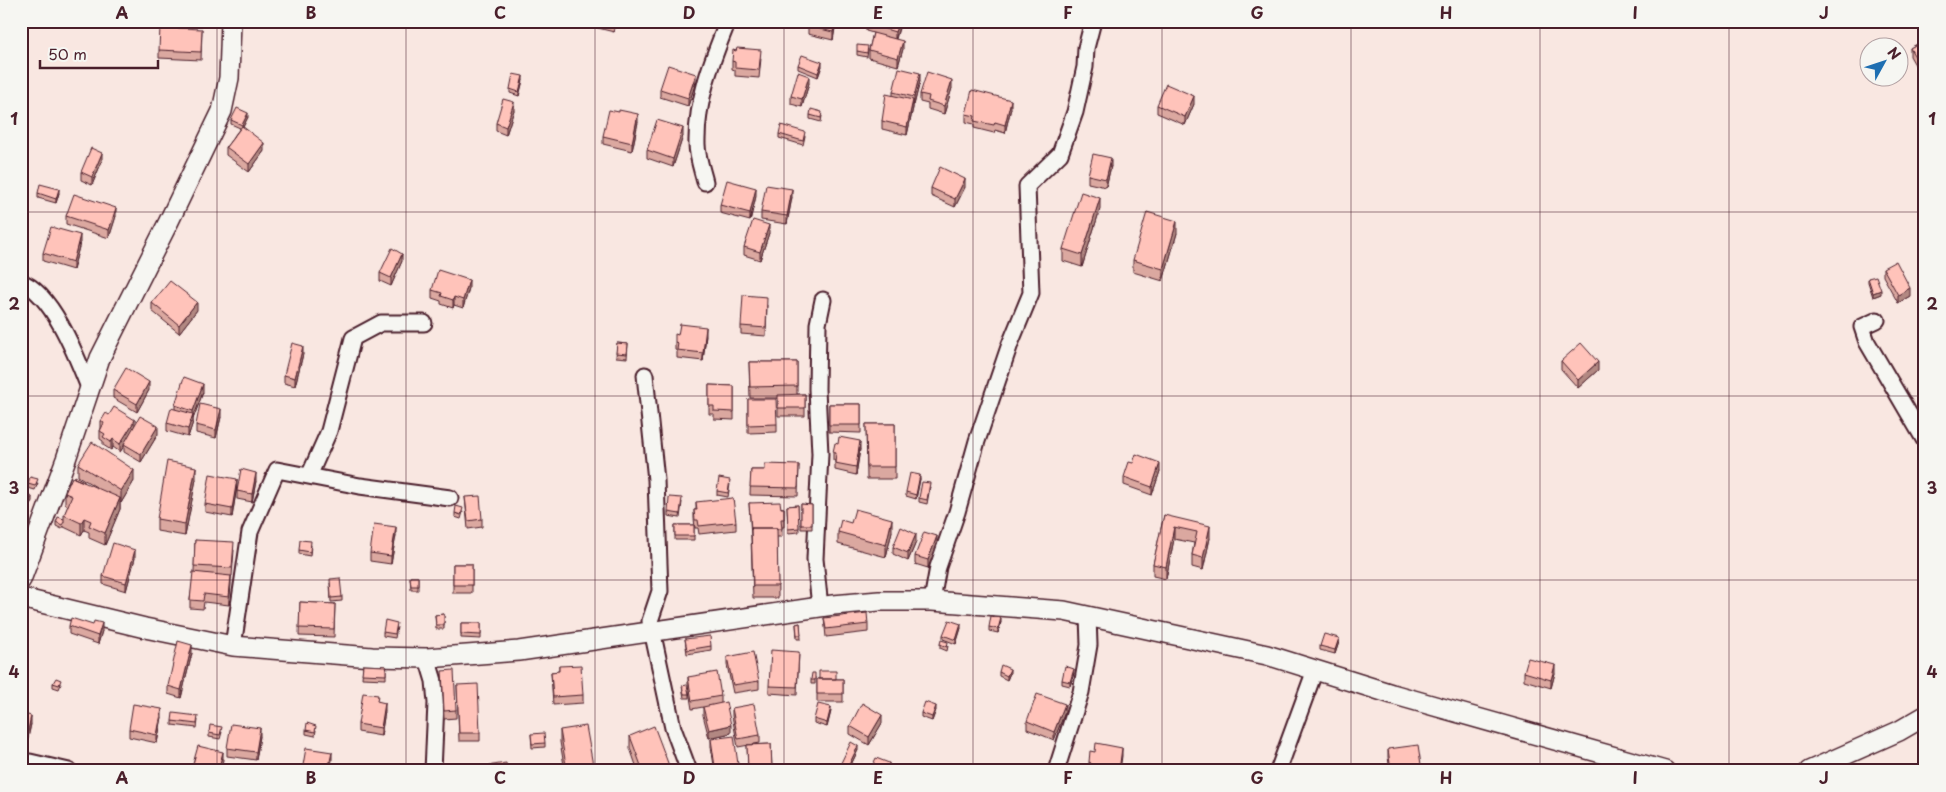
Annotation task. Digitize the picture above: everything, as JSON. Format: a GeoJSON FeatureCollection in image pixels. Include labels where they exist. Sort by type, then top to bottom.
{"type":"FeatureCollection","features":[{"type":"Feature","properties":{"kind":"street"},"geometry":{"type":"LineString","coordinates":[[21,580],[66,459],[100,358],[222,111],[229,78],[231,21]]}},
{"type":"Feature","properties":{"kind":"street"},"geometry":{"type":"LineString","coordinates":[[705,182],[697,146],[700,100],[728,21]]}},
{"type":"Feature","properties":{"kind":"street"},"geometry":{"type":"LineString","coordinates":[[932,600],[938,567],[957,512],[977,441],[1010,344],[1031,293],[1027,186],[1060,154],[1075,112],[1086,67],[1086,48],[1092,21]]}},
{"type":"Feature","properties":{"kind":"street"},"geometry":{"type":"LineString","coordinates":[[21,282],[30,285],[57,317],[90,390]]}},
{"type":"Feature","properties":{"kind":"street"},"geometry":{"type":"LineString","coordinates":[[820,607],[815,558],[820,454],[817,389],[818,324],[823,300]]}},
{"type":"Feature","properties":{"kind":"street"},"geometry":{"type":"LineString","coordinates":[[1877,320],[1862,327],[1867,342],[1925,441]]}},
{"type":"Feature","properties":{"kind":"street"},"geometry":{"type":"LineString","coordinates":[[310,476],[329,431],[353,338],[381,324],[424,323]]}},
{"type":"Feature","properties":{"kind":"street"},"geometry":{"type":"LineString","coordinates":[[645,375],[656,480],[660,591],[650,621],[673,728],[689,771]]}},
{"type":"Feature","properties":{"kind":"street"},"geometry":{"type":"LineString","coordinates":[[233,646],[250,532],[277,470],[360,486],[450,498]]}},
{"type":"Feature","properties":{"kind":"street"},"geometry":{"type":"LineString","coordinates":[[21,598],[145,628],[233,646],[372,657],[427,658],[519,651],[820,607],[879,601],[932,600],[1064,611],[1267,654],[1392,694],[1665,771]]}},
{"type":"Feature","properties":{"kind":"street"},"geometry":{"type":"LineString","coordinates":[[1056,771],[1081,692],[1089,645],[1088,616]]}},
{"type":"Feature","properties":{"kind":"street"},"geometry":{"type":"LineString","coordinates":[[427,658],[434,680],[436,703],[433,771]]}},
{"type":"Feature","properties":{"kind":"street"},"geometry":{"type":"LineString","coordinates":[[1278,771],[1315,670]]}},
{"type":"Feature","properties":{"kind":"street"},"geometry":{"type":"LineString","coordinates":[[1809,771],[1899,731],[1925,716]]}},
{"type":"Feature","properties":{"kind":"street"},"geometry":{"type":"LineString","coordinates":[[21,762],[30,762],[69,771]]}},
{"type":"Feature","properties":{"kind":"building"},"geometry":{"type":"Polygon","coordinates":[[[809,21],[835,21],[833,32],[808,26],[809,21]]]}},
{"type":"Feature","properties":{"kind":"building"},"geometry":{"type":"Polygon","coordinates":[[[867,21],[899,21],[895,32],[866,23],[867,21]]]}},
{"type":"Feature","properties":{"kind":"building"},"geometry":{"type":"Polygon","coordinates":[[[160,27],[202,29],[201,52],[159,50],[160,27]]]}},
{"type":"Feature","properties":{"kind":"building"},"geometry":{"type":"Polygon","coordinates":[[[873,33],[903,41],[898,58],[869,50],[873,33]]]}},
{"type":"Feature","properties":{"kind":"building"},"geometry":{"type":"Polygon","coordinates":[[[1925,40],[1925,59],[1918,62],[1910,48],[1925,40]]]}},
{"type":"Feature","properties":{"kind":"building"},"geometry":{"type":"Polygon","coordinates":[[[857,45],[868,46],[867,53],[857,51],[857,45]]]}},
{"type":"Feature","properties":{"kind":"building"},"geometry":{"type":"Polygon","coordinates":[[[737,48],[761,50],[759,70],[735,68],[735,62],[732,61],[733,50],[736,51],[737,48]]]}},
{"type":"Feature","properties":{"kind":"building"},"geometry":{"type":"Polygon","coordinates":[[[802,55],[822,62],[818,73],[798,65],[802,55]]]}},
{"type":"Feature","properties":{"kind":"building"},"geometry":{"type":"Polygon","coordinates":[[[668,65],[696,74],[688,98],[660,89],[668,65]]]}},
{"type":"Feature","properties":{"kind":"building"},"geometry":{"type":"Polygon","coordinates":[[[899,68],[920,73],[914,97],[893,92],[899,68]]]}},
{"type":"Feature","properties":{"kind":"building"},"geometry":{"type":"Polygon","coordinates":[[[798,72],[809,76],[802,99],[791,96],[798,72]]]}},
{"type":"Feature","properties":{"kind":"building"},"geometry":{"type":"Polygon","coordinates":[[[927,72],[952,80],[944,106],[928,101],[929,96],[920,94],[927,72]]]}},
{"type":"Feature","properties":{"kind":"building"},"geometry":{"type":"Polygon","coordinates":[[[513,74],[523,76],[519,92],[510,89],[513,74]]]}},
{"type":"Feature","properties":{"kind":"building"},"geometry":{"type":"Polygon","coordinates":[[[1166,84],[1194,96],[1185,117],[1157,105],[1166,84]]]}},
{"type":"Feature","properties":{"kind":"building"},"geometry":{"type":"Polygon","coordinates":[[[972,90],[1011,100],[1005,125],[995,122],[994,125],[974,121],[975,116],[966,114],[972,90]]]}},
{"type":"Feature","properties":{"kind":"building"},"geometry":{"type":"Polygon","coordinates":[[[886,94],[913,100],[907,127],[882,121],[886,94]]]}},
{"type":"Feature","properties":{"kind":"building"},"geometry":{"type":"Polygon","coordinates":[[[503,99],[514,102],[506,127],[496,123],[503,99]]]}},
{"type":"Feature","properties":{"kind":"building"},"geometry":{"type":"Polygon","coordinates":[[[237,108],[248,113],[242,125],[231,120],[237,108]]]}},
{"type":"Feature","properties":{"kind":"building"},"geometry":{"type":"Polygon","coordinates":[[[811,109],[822,112],[821,118],[810,115],[811,109]]]}},
{"type":"Feature","properties":{"kind":"building"},"geometry":{"type":"Polygon","coordinates":[[[609,110],[638,114],[632,143],[603,136],[609,110]]]}},
{"type":"Feature","properties":{"kind":"building"},"geometry":{"type":"Polygon","coordinates":[[[657,120],[683,128],[673,159],[647,150],[657,120]]]}},
{"type":"Feature","properties":{"kind":"building"},"geometry":{"type":"Polygon","coordinates":[[[781,125],[805,132],[803,141],[779,134],[781,125]]]}},
{"type":"Feature","properties":{"kind":"building"},"geometry":{"type":"Polygon","coordinates":[[[242,126],[264,143],[249,164],[226,147],[242,126]]]}},
{"type":"Feature","properties":{"kind":"building"},"geometry":{"type":"Polygon","coordinates":[[[91,148],[102,153],[92,177],[81,172],[91,148]]]}},
{"type":"Feature","properties":{"kind":"building"},"geometry":{"type":"Polygon","coordinates":[[[1093,154],[1111,158],[1106,179],[1088,175],[1093,154]]]}},
{"type":"Feature","properties":{"kind":"building"},"geometry":{"type":"Polygon","coordinates":[[[940,167],[965,179],[955,199],[931,188],[940,167]]]}},
{"type":"Feature","properties":{"kind":"building"},"geometry":{"type":"Polygon","coordinates":[[[727,180],[756,188],[750,213],[720,205],[727,180]]]}},
{"type":"Feature","properties":{"kind":"building"},"geometry":{"type":"Polygon","coordinates":[[[40,184],[59,189],[56,199],[38,193],[40,184]]]}},
{"type":"Feature","properties":{"kind":"building"},"geometry":{"type":"Polygon","coordinates":[[[766,185],[792,189],[787,216],[761,212],[766,185]]]}},
{"type":"Feature","properties":{"kind":"building"},"geometry":{"type":"Polygon","coordinates":[[[1081,192],[1100,198],[1082,255],[1063,249],[1081,192]]]}},
{"type":"Feature","properties":{"kind":"building"},"geometry":{"type":"Polygon","coordinates":[[[74,194],[116,208],[109,230],[66,216],[74,194]]]}},
{"type":"Feature","properties":{"kind":"building"},"geometry":{"type":"Polygon","coordinates":[[[1147,212],[1177,221],[1163,269],[1133,260],[1147,212]]]}},
{"type":"Feature","properties":{"kind":"building"},"geometry":{"type":"Polygon","coordinates":[[[753,220],[769,225],[760,252],[744,247],[753,220]]]}},
{"type":"Feature","properties":{"kind":"building"},"geometry":{"type":"Polygon","coordinates":[[[51,227],[80,235],[73,262],[43,253],[51,227]]]}},
{"type":"Feature","properties":{"kind":"building"},"geometry":{"type":"Polygon","coordinates":[[[392,248],[402,254],[391,278],[380,273],[392,248]]]}},
{"type":"Feature","properties":{"kind":"building"},"geometry":{"type":"Polygon","coordinates":[[[1896,261],[1910,288],[1898,295],[1883,268],[1896,261]]]}},
{"type":"Feature","properties":{"kind":"building"},"geometry":{"type":"Polygon","coordinates":[[[438,270],[469,280],[463,300],[454,297],[453,300],[441,296],[442,293],[432,290],[438,270]]]}},
{"type":"Feature","properties":{"kind":"building"},"geometry":{"type":"Polygon","coordinates":[[[1876,276],[1881,290],[1873,293],[1868,278],[1876,276]]]}},
{"type":"Feature","properties":{"kind":"building"},"geometry":{"type":"Polygon","coordinates":[[[170,281],[197,302],[179,325],[152,303],[170,281]]]}},
{"type":"Feature","properties":{"kind":"building"},"geometry":{"type":"Polygon","coordinates":[[[743,295],[767,297],[766,328],[741,326],[743,295]]]}},
{"type":"Feature","properties":{"kind":"building"},"geometry":{"type":"Polygon","coordinates":[[[680,324],[706,327],[703,353],[677,350],[678,343],[675,342],[675,334],[678,335],[680,324]]]}},
{"type":"Feature","properties":{"kind":"building"},"geometry":{"type":"Polygon","coordinates":[[[292,343],[303,346],[295,378],[284,375],[292,343]]]}},
{"type":"Feature","properties":{"kind":"building"},"geometry":{"type":"Polygon","coordinates":[[[617,343],[628,344],[627,354],[616,353],[617,343]]]}},
{"type":"Feature","properties":{"kind":"building"},"geometry":{"type":"Polygon","coordinates":[[[1581,343],[1598,362],[1578,380],[1561,361],[1581,343]]]}},
{"type":"Feature","properties":{"kind":"building"},"geometry":{"type":"Polygon","coordinates":[[[749,362],[797,362],[797,386],[750,387],[749,362]]]}},
{"type":"Feature","properties":{"kind":"building"},"geometry":{"type":"Polygon","coordinates":[[[126,368],[149,382],[137,404],[113,390],[126,368]]]}},
{"type":"Feature","properties":{"kind":"building"},"geometry":{"type":"Polygon","coordinates":[[[184,377],[203,384],[193,411],[175,405],[184,377]]]}},
{"type":"Feature","properties":{"kind":"building"},"geometry":{"type":"Polygon","coordinates":[[[709,385],[734,386],[734,412],[714,411],[714,406],[709,406],[709,385]]]}},
{"type":"Feature","properties":{"kind":"building"},"geometry":{"type":"Polygon","coordinates":[[[805,394],[805,408],[778,408],[778,395],[805,394]]]}},
{"type":"Feature","properties":{"kind":"building"},"geometry":{"type":"Polygon","coordinates":[[[748,399],[776,399],[777,424],[748,425],[748,399]]]}},
{"type":"Feature","properties":{"kind":"building"},"geometry":{"type":"Polygon","coordinates":[[[200,404],[221,409],[216,430],[196,425],[200,404]]]}},
{"type":"Feature","properties":{"kind":"building"},"geometry":{"type":"Polygon","coordinates":[[[829,404],[861,404],[861,425],[829,425],[829,404]]]}},
{"type":"Feature","properties":{"kind":"building"},"geometry":{"type":"Polygon","coordinates":[[[114,407],[135,420],[120,444],[113,439],[111,442],[103,437],[105,434],[100,431],[104,423],[101,421],[106,413],[109,415],[114,407]]]}},
{"type":"Feature","properties":{"kind":"building"},"geometry":{"type":"Polygon","coordinates":[[[171,408],[193,414],[188,429],[167,423],[171,408]]]}},
{"type":"Feature","properties":{"kind":"building"},"geometry":{"type":"Polygon","coordinates":[[[140,416],[158,426],[141,454],[124,444],[140,416]]]}},
{"type":"Feature","properties":{"kind":"building"},"geometry":{"type":"Polygon","coordinates":[[[866,424],[895,424],[895,467],[867,467],[866,424]]]}},
{"type":"Feature","properties":{"kind":"building"},"geometry":{"type":"Polygon","coordinates":[[[839,437],[860,441],[856,467],[835,463],[836,453],[833,452],[835,443],[838,444],[839,437]]]}},
{"type":"Feature","properties":{"kind":"building"},"geometry":{"type":"Polygon","coordinates":[[[92,442],[134,470],[121,491],[78,464],[92,442]]]}},
{"type":"Feature","properties":{"kind":"building"},"geometry":{"type":"Polygon","coordinates":[[[1136,454],[1160,463],[1152,487],[1124,477],[1129,462],[1133,463],[1136,454]]]}},
{"type":"Feature","properties":{"kind":"building"},"geometry":{"type":"Polygon","coordinates":[[[167,461],[196,467],[185,524],[157,519],[167,461]]]}},
{"type":"Feature","properties":{"kind":"building"},"geometry":{"type":"Polygon","coordinates":[[[765,464],[799,465],[798,488],[750,487],[751,470],[765,470],[765,464]]]}},
{"type":"Feature","properties":{"kind":"building"},"geometry":{"type":"Polygon","coordinates":[[[241,469],[256,473],[252,494],[237,491],[241,469]]]}},
{"type":"Feature","properties":{"kind":"building"},"geometry":{"type":"Polygon","coordinates":[[[910,473],[920,475],[916,495],[906,492],[910,473]]]}},
{"type":"Feature","properties":{"kind":"building"},"geometry":{"type":"Polygon","coordinates":[[[210,474],[237,479],[232,509],[205,504],[210,474]]]}},
{"type":"Feature","properties":{"kind":"building"},"geometry":{"type":"Polygon","coordinates":[[[75,476],[84,481],[84,482],[74,478],[75,476]]]}},
{"type":"Feature","properties":{"kind":"building"},"geometry":{"type":"Polygon","coordinates":[[[30,477],[38,479],[35,486],[28,484],[30,477]]]}},
{"type":"Feature","properties":{"kind":"building"},"geometry":{"type":"Polygon","coordinates":[[[72,477],[120,498],[105,533],[89,526],[91,521],[84,518],[81,523],[64,515],[72,496],[65,493],[72,477]]]}},
{"type":"Feature","properties":{"kind":"building"},"geometry":{"type":"Polygon","coordinates":[[[719,478],[730,480],[728,493],[717,491],[719,478]]]}},
{"type":"Feature","properties":{"kind":"building"},"geometry":{"type":"Polygon","coordinates":[[[922,482],[930,483],[927,500],[919,498],[922,482]]]}},
{"type":"Feature","properties":{"kind":"building"},"geometry":{"type":"Polygon","coordinates":[[[25,493],[32,497],[28,503],[21,499],[25,493]]]}},
{"type":"Feature","properties":{"kind":"building"},"geometry":{"type":"Polygon","coordinates":[[[480,496],[482,519],[468,521],[465,497],[480,496]]]}},
{"type":"Feature","properties":{"kind":"building"},"geometry":{"type":"Polygon","coordinates":[[[669,497],[682,498],[680,514],[668,512],[669,497]]]}},
{"type":"Feature","properties":{"kind":"building"},"geometry":{"type":"Polygon","coordinates":[[[733,498],[736,522],[699,526],[698,520],[695,520],[694,510],[697,510],[696,502],[733,498]]]}},
{"type":"Feature","properties":{"kind":"building"},"geometry":{"type":"Polygon","coordinates":[[[780,502],[781,508],[784,508],[784,519],[781,519],[782,529],[751,528],[751,530],[749,503],[780,502]]]}},
{"type":"Feature","properties":{"kind":"building"},"geometry":{"type":"Polygon","coordinates":[[[801,504],[812,505],[812,525],[801,525],[801,504]]]}},
{"type":"Feature","properties":{"kind":"building"},"geometry":{"type":"Polygon","coordinates":[[[798,505],[799,528],[788,529],[787,506],[798,505]]]}},
{"type":"Feature","properties":{"kind":"building"},"geometry":{"type":"Polygon","coordinates":[[[456,506],[463,508],[461,515],[455,513],[456,506]]]}},
{"type":"Feature","properties":{"kind":"building"},"geometry":{"type":"Polygon","coordinates":[[[855,509],[892,519],[886,545],[838,532],[841,520],[851,523],[855,509]]]}},
{"type":"Feature","properties":{"kind":"building"},"geometry":{"type":"Polygon","coordinates":[[[1164,515],[1210,526],[1203,558],[1192,555],[1197,532],[1174,527],[1166,567],[1153,564],[1164,515]]]}},
{"type":"Feature","properties":{"kind":"building"},"geometry":{"type":"Polygon","coordinates":[[[58,517],[64,519],[62,525],[56,522],[58,517]]]}},
{"type":"Feature","properties":{"kind":"building"},"geometry":{"type":"Polygon","coordinates":[[[374,524],[396,527],[391,556],[370,553],[374,524]]]}},
{"type":"Feature","properties":{"kind":"building"},"geometry":{"type":"Polygon","coordinates":[[[675,525],[694,525],[694,536],[675,536],[675,525]]]}},
{"type":"Feature","properties":{"kind":"building"},"geometry":{"type":"Polygon","coordinates":[[[901,527],[916,534],[908,553],[893,547],[901,527]]]}},
{"type":"Feature","properties":{"kind":"building"},"geometry":{"type":"Polygon","coordinates":[[[751,528],[777,528],[778,586],[753,586],[751,528]]]}},
{"type":"Feature","properties":{"kind":"building"},"geometry":{"type":"Polygon","coordinates":[[[924,532],[937,536],[928,560],[915,556],[924,532]]]}},
{"type":"Feature","properties":{"kind":"building"},"geometry":{"type":"Polygon","coordinates":[[[195,540],[234,542],[232,568],[194,566],[195,540]]]}},
{"type":"Feature","properties":{"kind":"building"},"geometry":{"type":"Polygon","coordinates":[[[300,540],[311,541],[310,552],[299,550],[300,540]]]}},
{"type":"Feature","properties":{"kind":"building"},"geometry":{"type":"Polygon","coordinates":[[[113,543],[135,550],[126,583],[103,576],[113,543]]]}},
{"type":"Feature","properties":{"kind":"building"},"geometry":{"type":"Polygon","coordinates":[[[453,564],[472,564],[472,585],[453,585],[453,564]]]}},
{"type":"Feature","properties":{"kind":"building"},"geometry":{"type":"Polygon","coordinates":[[[193,572],[231,576],[229,597],[204,594],[203,601],[190,600],[193,572]]]}},
{"type":"Feature","properties":{"kind":"building"},"geometry":{"type":"Polygon","coordinates":[[[410,577],[418,577],[418,586],[411,586],[410,577]]]}},
{"type":"Feature","properties":{"kind":"building"},"geometry":{"type":"Polygon","coordinates":[[[340,578],[342,597],[331,598],[330,579],[340,578]]]}},
{"type":"Feature","properties":{"kind":"building"},"geometry":{"type":"Polygon","coordinates":[[[300,602],[335,604],[334,629],[299,628],[300,602]]]}},
{"type":"Feature","properties":{"kind":"building"},"geometry":{"type":"Polygon","coordinates":[[[867,613],[868,624],[826,629],[824,618],[867,613]]]}},
{"type":"Feature","properties":{"kind":"building"},"geometry":{"type":"Polygon","coordinates":[[[444,614],[444,625],[436,625],[435,615],[444,614]]]}},
{"type":"Feature","properties":{"kind":"building"},"geometry":{"type":"Polygon","coordinates":[[[991,616],[1001,618],[998,629],[989,627],[991,616]]]}},
{"type":"Feature","properties":{"kind":"building"},"geometry":{"type":"Polygon","coordinates":[[[71,618],[93,625],[94,621],[102,623],[98,636],[69,626],[71,618]]]}},
{"type":"Feature","properties":{"kind":"building"},"geometry":{"type":"Polygon","coordinates":[[[385,620],[397,623],[395,634],[383,632],[385,620]]]}},
{"type":"Feature","properties":{"kind":"building"},"geometry":{"type":"Polygon","coordinates":[[[949,620],[961,624],[956,640],[943,635],[949,620]]]}},
{"type":"Feature","properties":{"kind":"building"},"geometry":{"type":"Polygon","coordinates":[[[461,623],[481,623],[481,635],[461,634],[461,623]]]}},
{"type":"Feature","properties":{"kind":"building"},"geometry":{"type":"Polygon","coordinates":[[[800,623],[801,635],[797,635],[796,624],[800,623]]]}},
{"type":"Feature","properties":{"kind":"building"},"geometry":{"type":"Polygon","coordinates":[[[1324,634],[1339,638],[1335,650],[1320,646],[1324,634]]]}},
{"type":"Feature","properties":{"kind":"building"},"geometry":{"type":"Polygon","coordinates":[[[710,636],[711,646],[687,650],[685,639],[710,636]]]}},
{"type":"Feature","properties":{"kind":"building"},"geometry":{"type":"Polygon","coordinates":[[[941,640],[948,642],[947,647],[940,644],[941,640]]]}},
{"type":"Feature","properties":{"kind":"building"},"geometry":{"type":"Polygon","coordinates":[[[178,641],[192,645],[181,690],[168,686],[178,641]]]}},
{"type":"Feature","properties":{"kind":"building"},"geometry":{"type":"Polygon","coordinates":[[[771,650],[799,652],[797,687],[769,686],[771,650]]]}},
{"type":"Feature","properties":{"kind":"building"},"geometry":{"type":"Polygon","coordinates":[[[753,652],[759,681],[733,685],[727,657],[753,652]]]}},
{"type":"Feature","properties":{"kind":"building"},"geometry":{"type":"Polygon","coordinates":[[[1528,658],[1555,665],[1551,680],[1524,672],[1528,658]]]}},
{"type":"Feature","properties":{"kind":"building"},"geometry":{"type":"Polygon","coordinates":[[[363,665],[386,666],[386,675],[362,674],[363,665]]]}},
{"type":"Feature","properties":{"kind":"building"},"geometry":{"type":"Polygon","coordinates":[[[581,665],[583,695],[553,697],[551,672],[559,671],[559,666],[581,665]]]}},
{"type":"Feature","properties":{"kind":"building"},"geometry":{"type":"Polygon","coordinates":[[[1001,665],[1010,669],[1007,676],[999,672],[1001,665]]]}},
{"type":"Feature","properties":{"kind":"building"},"geometry":{"type":"Polygon","coordinates":[[[1065,666],[1074,669],[1070,682],[1062,680],[1065,666]]]}},
{"type":"Feature","properties":{"kind":"building"},"geometry":{"type":"Polygon","coordinates":[[[454,670],[456,710],[444,711],[442,671],[454,670]]]}},
{"type":"Feature","properties":{"kind":"building"},"geometry":{"type":"Polygon","coordinates":[[[819,671],[836,671],[836,679],[819,679],[819,671]]]}},
{"type":"Feature","properties":{"kind":"building"},"geometry":{"type":"Polygon","coordinates":[[[717,672],[721,696],[692,701],[688,677],[717,672]]]}},
{"type":"Feature","properties":{"kind":"building"},"geometry":{"type":"Polygon","coordinates":[[[812,673],[815,673],[815,680],[811,680],[812,673]]]}},
{"type":"Feature","properties":{"kind":"building"},"geometry":{"type":"Polygon","coordinates":[[[56,678],[61,680],[59,685],[53,683],[56,678]]]}},
{"type":"Feature","properties":{"kind":"building"},"geometry":{"type":"Polygon","coordinates":[[[817,679],[843,679],[843,694],[817,694],[817,679]]]}},
{"type":"Feature","properties":{"kind":"building"},"geometry":{"type":"Polygon","coordinates":[[[478,684],[480,733],[459,733],[457,685],[478,684]]]}},
{"type":"Feature","properties":{"kind":"building"},"geometry":{"type":"Polygon","coordinates":[[[687,685],[689,694],[684,694],[682,686],[687,685]]]}},
{"type":"Feature","properties":{"kind":"building"},"geometry":{"type":"Polygon","coordinates":[[[363,693],[378,695],[377,701],[385,703],[381,728],[358,724],[363,693]]]}},
{"type":"Feature","properties":{"kind":"building"},"geometry":{"type":"Polygon","coordinates":[[[1037,694],[1065,704],[1054,732],[1027,721],[1037,694]]]}},
{"type":"Feature","properties":{"kind":"building"},"geometry":{"type":"Polygon","coordinates":[[[726,702],[731,725],[709,730],[703,707],[726,702]]]}},
{"type":"Feature","properties":{"kind":"building"},"geometry":{"type":"Polygon","coordinates":[[[925,702],[936,706],[932,717],[921,713],[925,702]]]}},
{"type":"Feature","properties":{"kind":"building"},"geometry":{"type":"Polygon","coordinates":[[[862,703],[882,715],[869,737],[850,726],[862,703]]]}},
{"type":"Feature","properties":{"kind":"building"},"geometry":{"type":"Polygon","coordinates":[[[133,704],[162,709],[157,735],[129,729],[133,704]]]}},
{"type":"Feature","properties":{"kind":"building"},"geometry":{"type":"Polygon","coordinates":[[[754,704],[760,735],[738,739],[732,708],[754,704]]]}},
{"type":"Feature","properties":{"kind":"building"},"geometry":{"type":"Polygon","coordinates":[[[818,704],[831,707],[827,723],[814,719],[818,704]]]}},
{"type":"Feature","properties":{"kind":"building"},"geometry":{"type":"Polygon","coordinates":[[[21,713],[31,716],[26,739],[21,738],[21,713]]]}},
{"type":"Feature","properties":{"kind":"building"},"geometry":{"type":"Polygon","coordinates":[[[173,713],[198,716],[197,724],[172,721],[173,713]]]}},
{"type":"Feature","properties":{"kind":"building"},"geometry":{"type":"Polygon","coordinates":[[[307,723],[316,726],[315,732],[306,730],[307,723]]]}},
{"type":"Feature","properties":{"kind":"building"},"geometry":{"type":"Polygon","coordinates":[[[231,724],[260,728],[256,752],[227,748],[231,724]]]}},
{"type":"Feature","properties":{"kind":"building"},"geometry":{"type":"Polygon","coordinates":[[[210,725],[222,727],[220,735],[209,733],[210,725]]]}},
{"type":"Feature","properties":{"kind":"building"},"geometry":{"type":"Polygon","coordinates":[[[586,726],[594,771],[567,771],[560,730],[586,726]]]}},
{"type":"Feature","properties":{"kind":"building"},"geometry":{"type":"Polygon","coordinates":[[[654,726],[671,771],[643,771],[630,736],[654,726]]]}},
{"type":"Feature","properties":{"kind":"building"},"geometry":{"type":"Polygon","coordinates":[[[544,733],[545,743],[532,744],[531,734],[544,733]]]}},
{"type":"Feature","properties":{"kind":"building"},"geometry":{"type":"Polygon","coordinates":[[[734,736],[738,764],[715,767],[711,739],[734,736]]]}},
{"type":"Feature","properties":{"kind":"building"},"geometry":{"type":"Polygon","coordinates":[[[851,742],[858,746],[847,769],[840,765],[851,742]]]}},
{"type":"Feature","properties":{"kind":"building"},"geometry":{"type":"Polygon","coordinates":[[[1096,743],[1122,748],[1119,771],[1090,771],[1090,751],[1095,752],[1096,743]]]}},
{"type":"Feature","properties":{"kind":"building"},"geometry":{"type":"Polygon","coordinates":[[[771,744],[772,769],[748,770],[747,745],[771,744]]]}},
{"type":"Feature","properties":{"kind":"building"},"geometry":{"type":"Polygon","coordinates":[[[1418,745],[1422,771],[1391,771],[1388,749],[1418,745]]]}},
{"type":"Feature","properties":{"kind":"building"},"geometry":{"type":"Polygon","coordinates":[[[198,746],[223,752],[218,771],[191,771],[198,746]]]}},
{"type":"Feature","properties":{"kind":"building"},"geometry":{"type":"Polygon","coordinates":[[[306,748],[332,752],[328,771],[302,771],[306,748]]]}},
{"type":"Feature","properties":{"kind":"building"},"geometry":{"type":"Polygon","coordinates":[[[876,758],[889,763],[886,771],[870,771],[876,758]]]}},
{"type":"Feature","properties":{"kind":"building"},"geometry":{"type":"Polygon","coordinates":[[[506,763],[507,771],[461,771],[461,770],[506,763]]]}},
{"type":"Feature","properties":{"kind":"building"},"geometry":{"type":"Polygon","coordinates":[[[825,767],[831,771],[823,771],[825,767]]]}}]}
